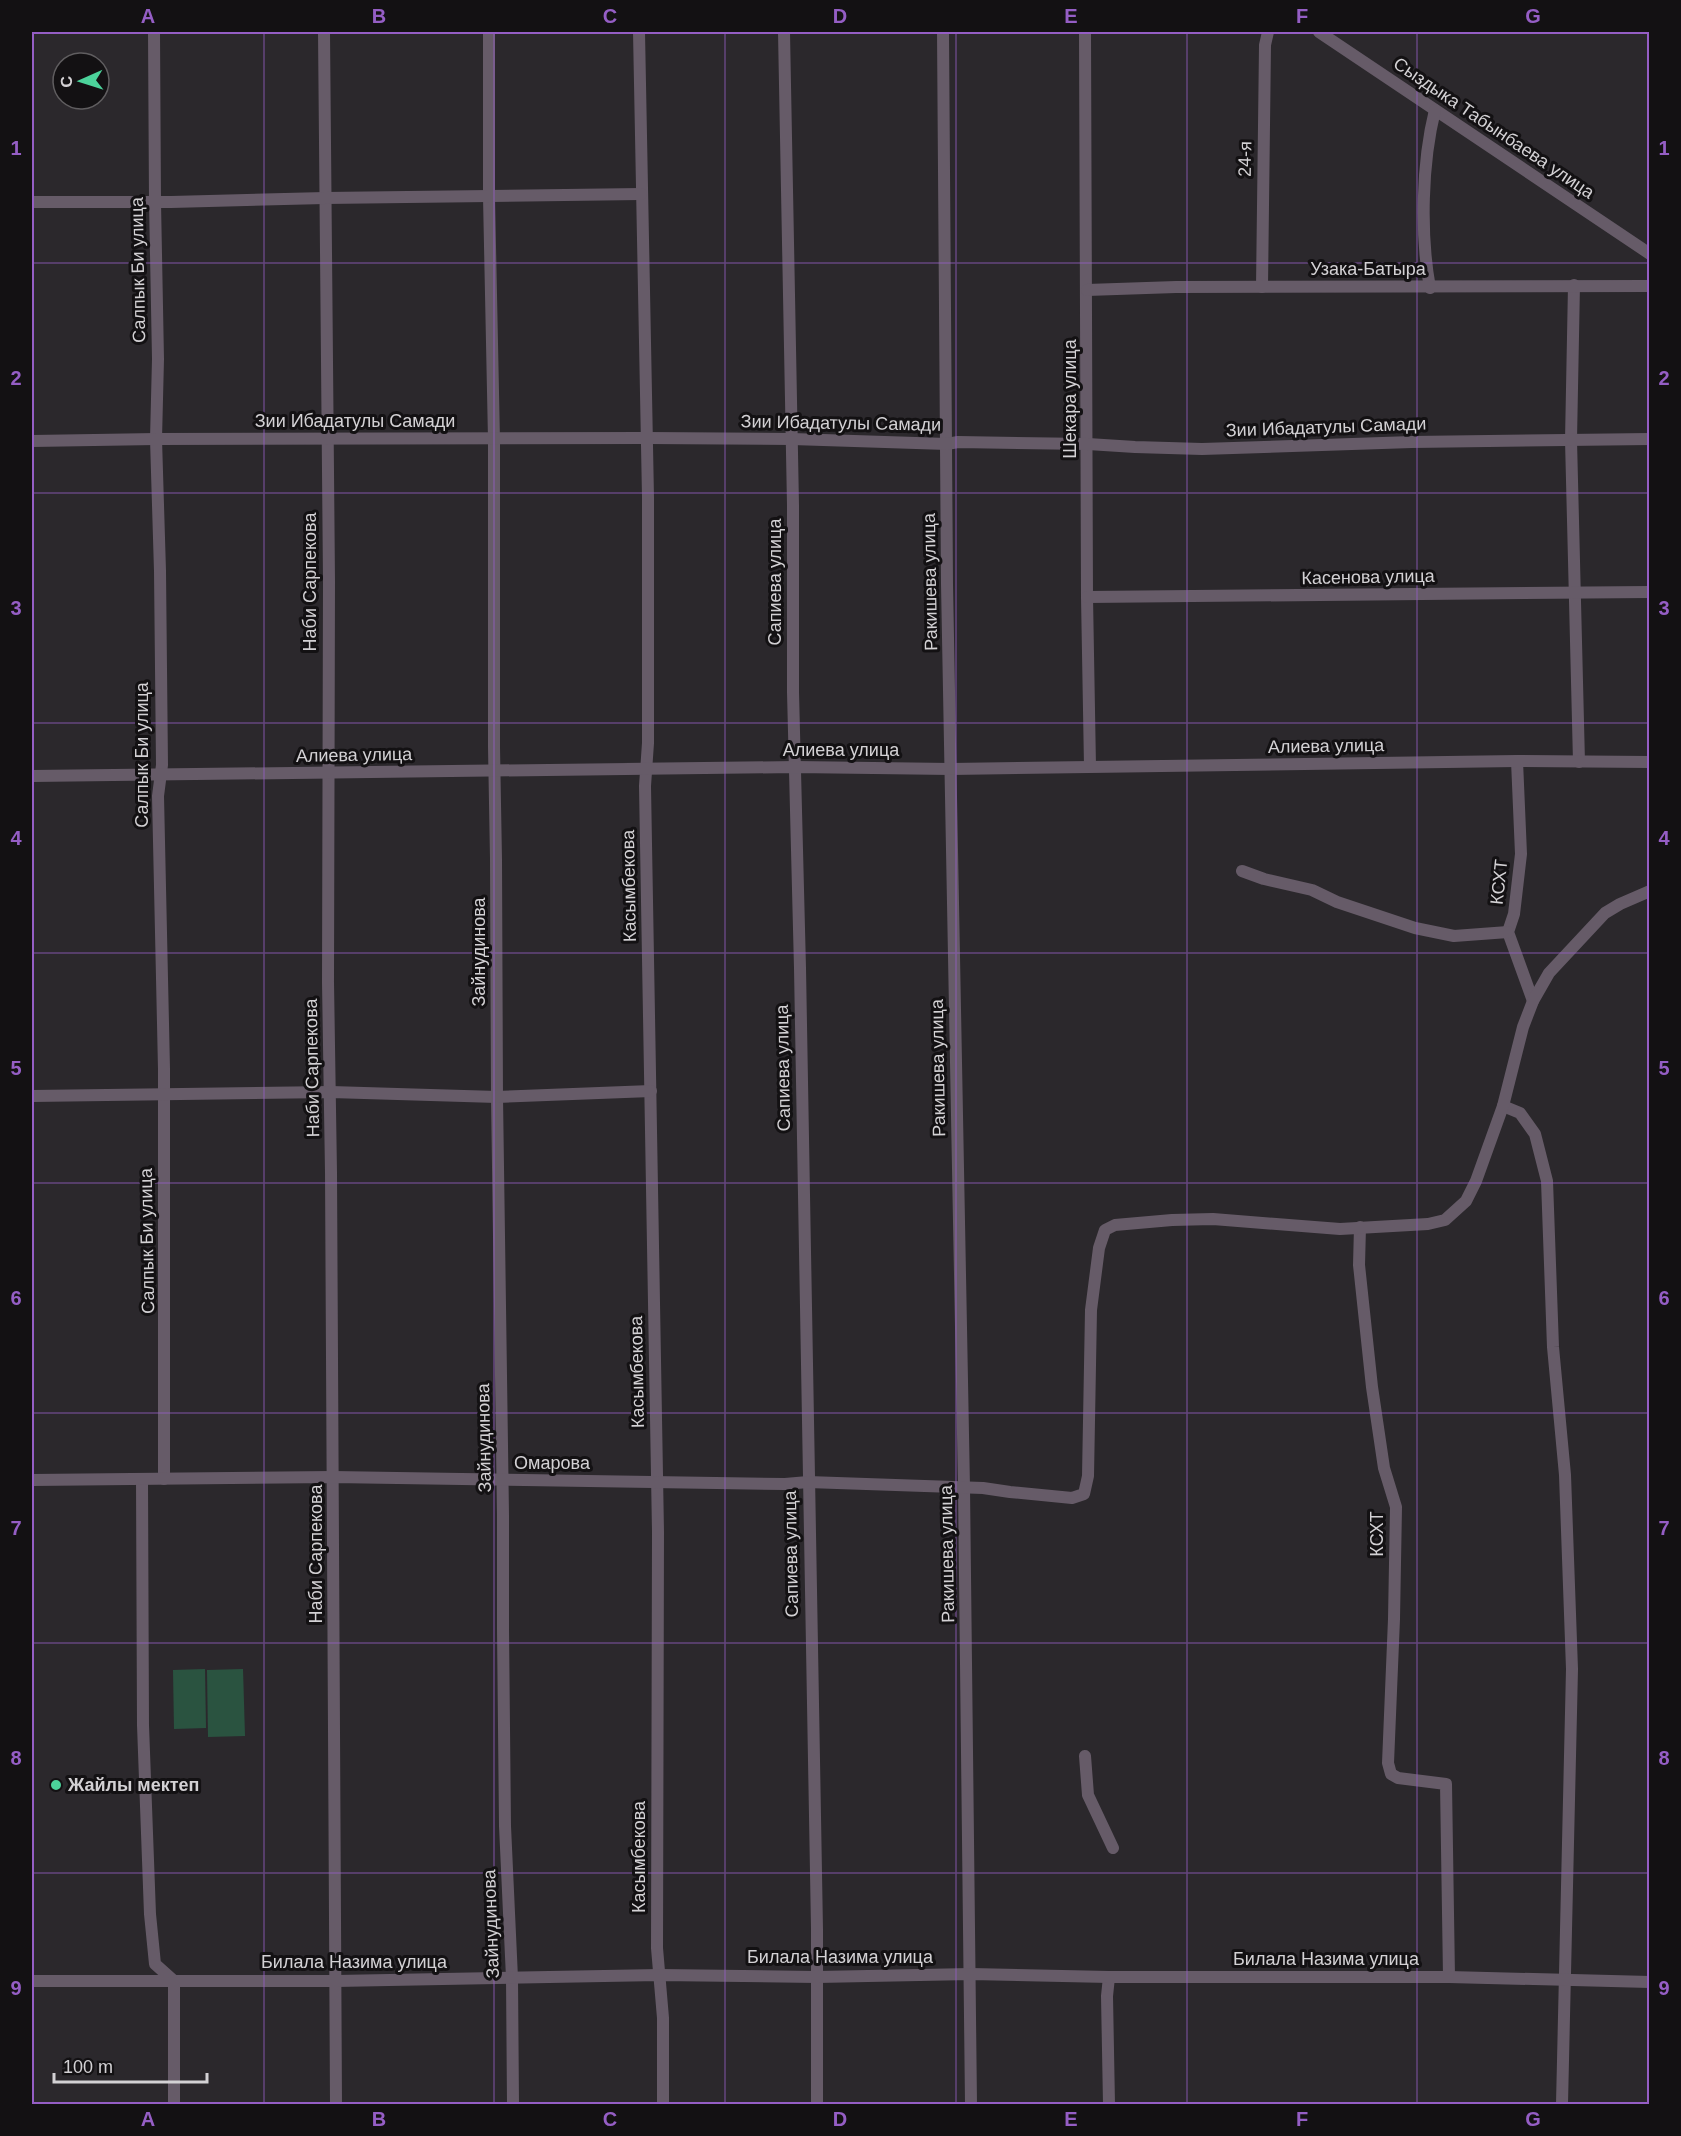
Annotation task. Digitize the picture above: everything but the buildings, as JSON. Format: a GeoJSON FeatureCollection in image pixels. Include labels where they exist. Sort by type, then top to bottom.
{"type":"FeatureCollection","features":[{"type":"Feature","properties":{"kind":"street","name":"Салпык Би улица"},"geometry":{"type":"LineString","coordinates":[[154,32],[158,359],[156,439],[162,765],[158,796],[163,1095],[164,1479]]}},
{"type":"Feature","properties":{"kind":"street","name":"Наби Сарпекова"},"geometry":{"type":"LineString","coordinates":[[324,32],[329,581],[328,982],[331,1092],[336,2104]]}},
{"type":"Feature","properties":{"kind":"street","name":"Зайнудинова"},"geometry":{"type":"LineString","coordinates":[[489,32],[505,1826],[512,1978],[513,2104]]}},
{"type":"Feature","properties":{"kind":"street","name":"Касымбекова"},"geometry":{"type":"LineString","coordinates":[[639,32],[648,497],[645,798],[656,1482],[657,1948],[663,2018],[663,2104]]}},
{"type":"Feature","properties":{"kind":"street","name":"Сапиева улица"},"geometry":{"type":"LineString","coordinates":[[784,32],[817,1977],[817,2104]]}},
{"type":"Feature","properties":{"kind":"street","name":"Ракишева улица"},"geometry":{"type":"LineString","coordinates":[[943,32],[947,573],[964,1487],[971,2104]]}},
{"type":"Feature","properties":{"kind":"street","name":"Шекара улица"},"geometry":{"type":"LineString","coordinates":[[1085,32],[1087,597],[1090,766]]}},
{"type":"Feature","properties":{"kind":"street","name":"24-я"},"geometry":{"type":"LineString","coordinates":[[1262,287],[1265,45],[1268,32]]}},
{"type":"Feature","properties":{"kind":"street","name":"Сыздыка Табынбаева улица"},"geometry":{"type":"LineString","coordinates":[[1319,32],[1650,254]]}},
{"type":"Feature","properties":{"kind":"street"},"geometry":{"type":"LineString","coordinates":[[1430,288],[1425,243],[1425,171],[1435,110]]}},
{"type":"Feature","properties":{"kind":"street"},"geometry":{"type":"LineString","coordinates":[[32,202],[641,194]]}},
{"type":"Feature","properties":{"kind":"street"},"geometry":{"type":"LineString","coordinates":[[1574,285],[1571,440],[1579,762]]}},
{"type":"Feature","properties":{"kind":"street","name":"Узака-Батыра"},"geometry":{"type":"LineString","coordinates":[[1087,290],[1650,286]]}},
{"type":"Feature","properties":{"kind":"street","name":"Зии Ибадатулы Самади"},"geometry":{"type":"LineString","coordinates":[[32,441],[646,438],[792,439],[947,444],[958,442],[1088,444],[1202,449],[1412,442],[1650,439]]}},
{"type":"Feature","properties":{"kind":"street","name":"Касенова улица"},"geometry":{"type":"LineString","coordinates":[[1087,597],[1650,592]]}},
{"type":"Feature","properties":{"kind":"street","name":"Алиева улица"},"geometry":{"type":"LineString","coordinates":[[32,776],[795,767],[951,768],[1517,761],[1650,762]]}},
{"type":"Feature","properties":{"kind":"street","name":"КСХТ"},"geometry":{"type":"LineString","coordinates":[[1517,761],[1521,854],[1514,914],[1508,932],[1533,1001]]}},
{"type":"Feature","properties":{"kind":"street"},"geometry":{"type":"LineString","coordinates":[[1242,871],[1264,879],[1312,890],[1337,902],[1415,928],[1454,936],[1508,932]]}},
{"type":"Feature","properties":{"kind":"street"},"geometry":{"type":"LineString","coordinates":[[1360,1227],[1428,1224],[1445,1220],[1466,1201],[1476,1181],[1503,1106],[1523,1027],[1533,1001],[1549,973],[1605,913],[1650,891]]}},
{"type":"Feature","properties":{"kind":"street"},"geometry":{"type":"LineString","coordinates":[[32,1096],[331,1092],[497,1097],[651,1091]]}},
{"type":"Feature","properties":{"kind":"street"},"geometry":{"type":"LineString","coordinates":[[1503,1106],[1520,1113],[1535,1134],[1547,1181],[1553,1347],[1565,1475],[1572,1669],[1562,2104]]}},
{"type":"Feature","properties":{"kind":"street","name":"Омарова"},"geometry":{"type":"LineString","coordinates":[[32,1480],[333,1477],[785,1484],[808,1482],[964,1487],[1072,1498],[1084,1494],[1088,1476],[1091,1310],[1099,1248],[1105,1230],[1115,1225],[1182,1219],[1214,1219],[1340,1229],[1360,1227]]}},
{"type":"Feature","properties":{"kind":"street","name":"КСХТ"},"geometry":{"type":"LineString","coordinates":[[1360,1227],[1359,1265],[1372,1387],[1384,1468],[1396,1507],[1388,1763],[1391,1774],[1398,1778],[1446,1784],[1449,1977]]}},
{"type":"Feature","properties":{"kind":"street"},"geometry":{"type":"LineString","coordinates":[[142,1479],[143,1725],[150,1914],[155,1964],[174,1981],[174,2104]]}},
{"type":"Feature","properties":{"kind":"street"},"geometry":{"type":"LineString","coordinates":[[1085,1756],[1088,1795],[1113,1848]]}},
{"type":"Feature","properties":{"kind":"street","name":"Билала Назима улица"},"geometry":{"type":"LineString","coordinates":[[32,1981],[336,1981],[659,1975],[817,1977],[971,1974],[1109,1977],[1449,1977],[1650,1982]]}},
{"type":"Feature","properties":{"kind":"street"},"geometry":{"type":"LineString","coordinates":[[1109,1977],[1107,1996],[1109,2104]]}},
{"type":"Feature","properties":{"kind":"green space"},"geometry":{"type":"Polygon","coordinates":[[[205,1669],[206,1728],[174,1729],[173,1670],[205,1669]]]}},
{"type":"Feature","properties":{"kind":"green space"},"geometry":{"type":"Polygon","coordinates":[[[243,1669],[245,1736],[208,1737],[207,1670],[243,1669]]]}},
{"type":"Feature","properties":{"kind":"place","name":"Жайлы мектеп"},"geometry":{"type":"Point","coordinates":[56,1785]}}]}
